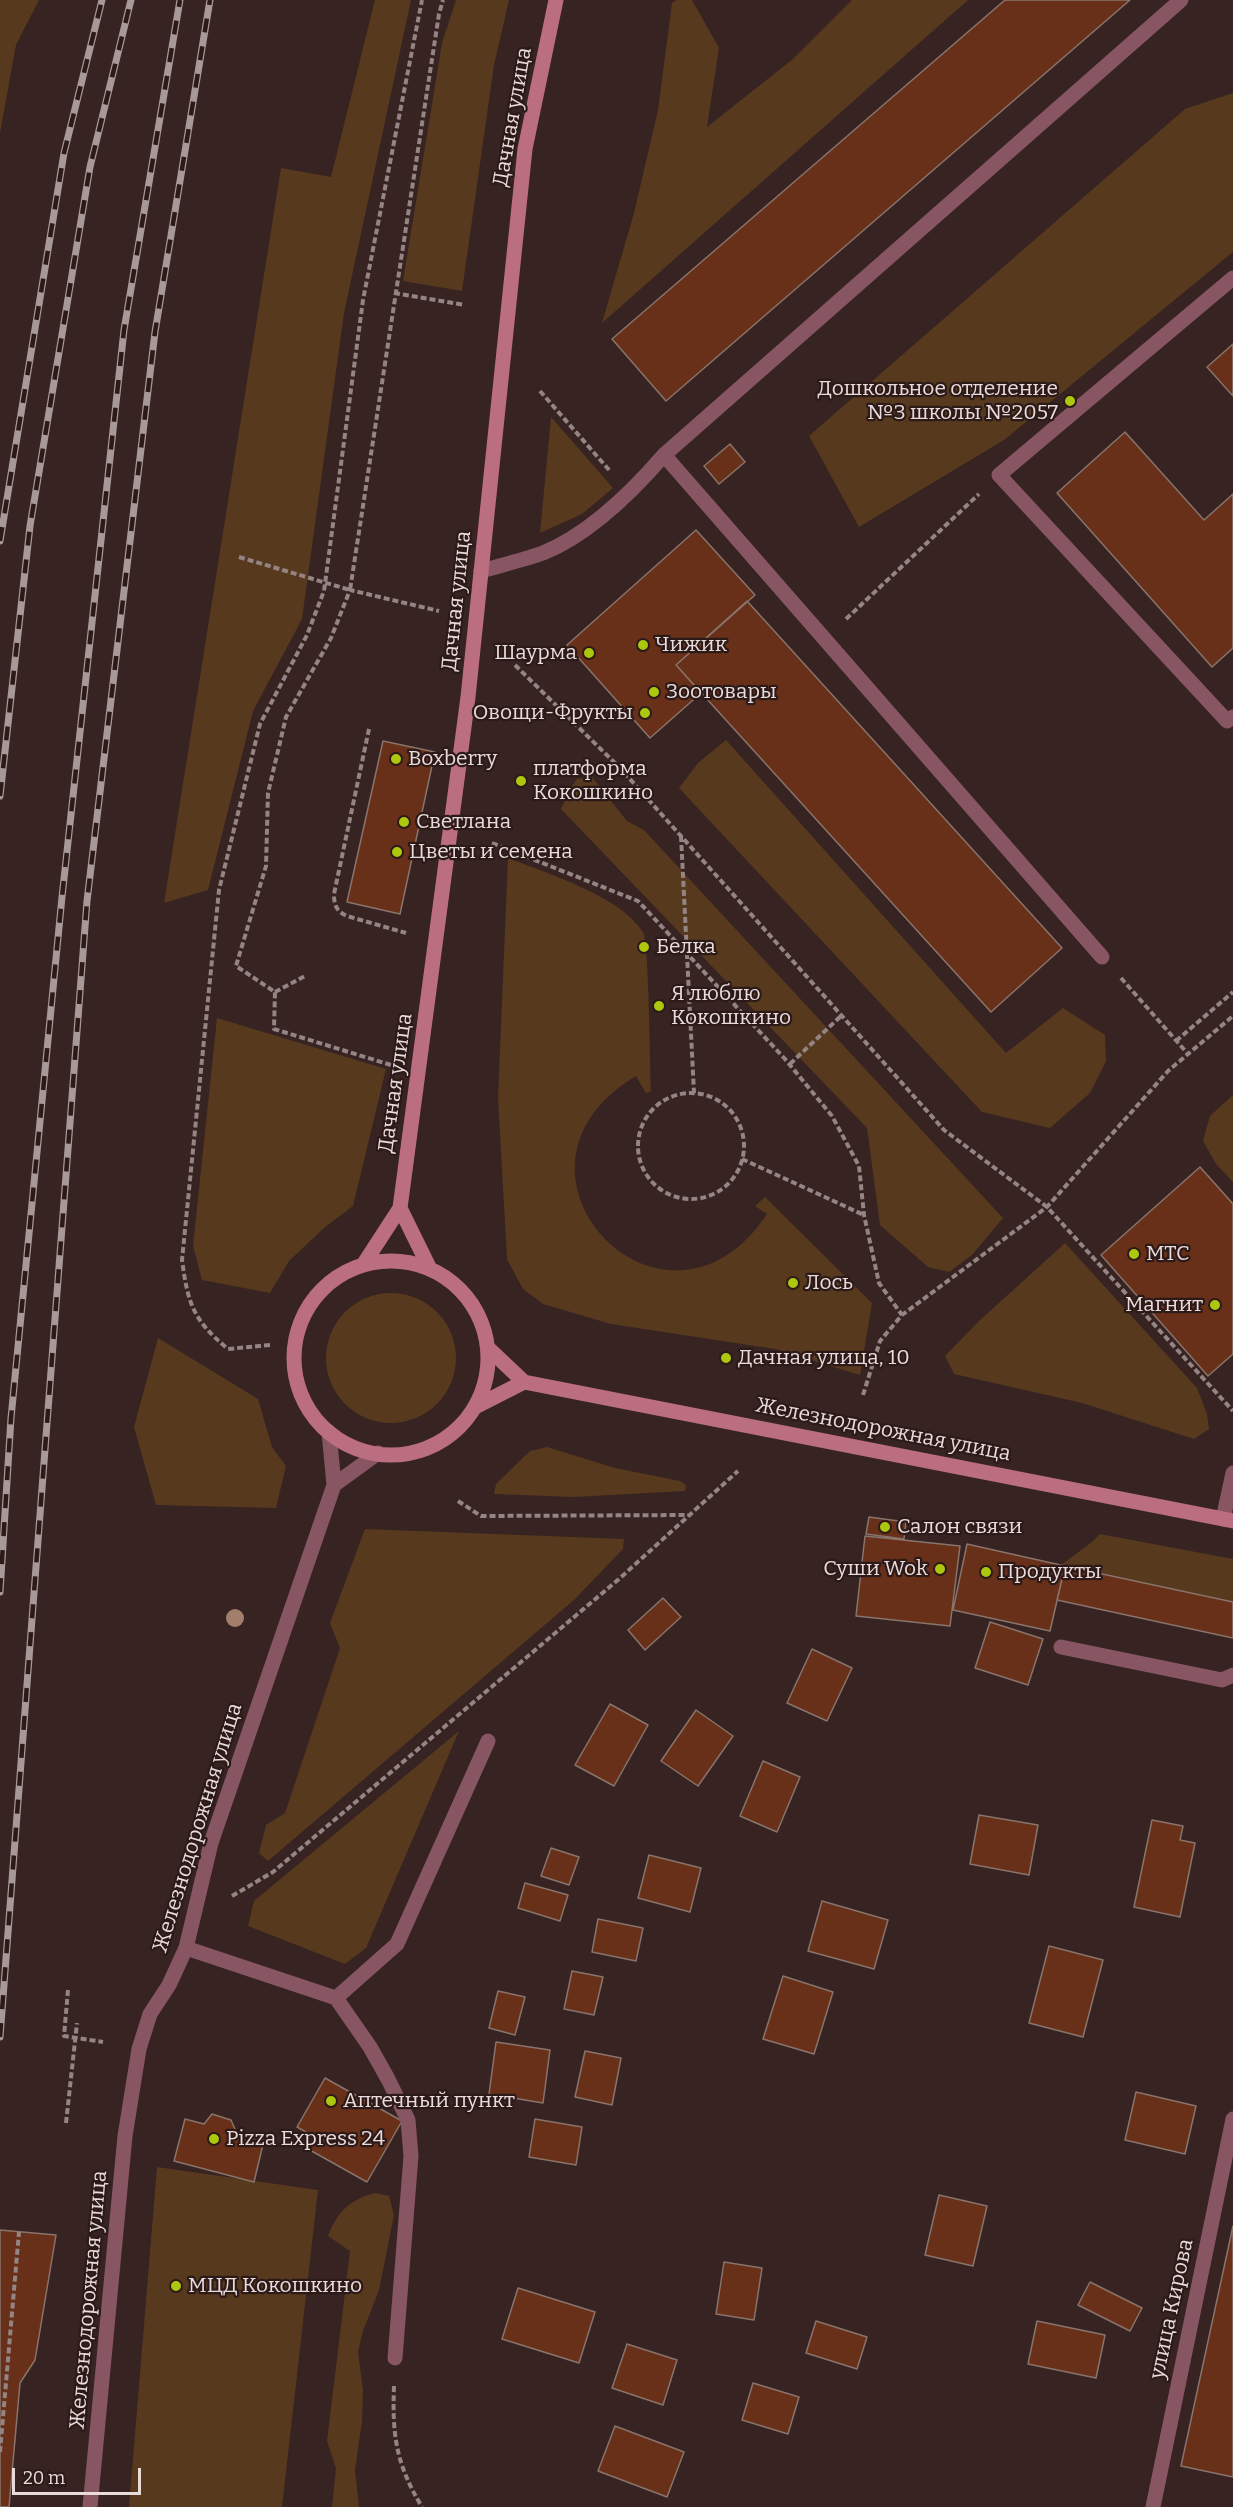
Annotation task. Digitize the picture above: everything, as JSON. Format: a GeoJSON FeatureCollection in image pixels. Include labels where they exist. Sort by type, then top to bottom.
{"type":"FeatureCollection","features":[{"type":"Feature","properties":{"kind":"street","name":"Дачная улица"},"geometry":{"type":"LineString","coordinates":[[363,1265],[400,1208],[468,697],[525,149],[556,0]]}},
{"type":"Feature","properties":{"kind":"street"},"geometry":{"type":"LineString","coordinates":[[481,571],[545,552],[584,530],[630,494],[664,455],[1181,0]]}},
{"type":"Feature","properties":{"kind":"street"},"geometry":{"type":"LineString","coordinates":[[1233,278],[999,475],[1227,721],[1233,717]]}},
{"type":"Feature","properties":{"kind":"street"},"geometry":{"type":"LineString","coordinates":[[664,455],[1102,957]]}},
{"type":"Feature","properties":{"kind":"street"},"geometry":{"type":"LineString","coordinates":[[400,1208],[430,1269]]}},
{"type":"Feature","properties":{"kind":"street"},"geometry":{"type":"LineString","coordinates":[[382,1260],[413,1262],[430,1269],[441,1274],[465,1293],[481,1319],[488,1348],[486,1379],[475,1407],[455,1431],[429,1448],[399,1455],[369,1453],[341,1442],[317,1422],[301,1396],[293,1367],[296,1336],[307,1308],[327,1284],[352,1268],[382,1260]]}},
{"type":"Feature","properties":{"kind":"street"},"geometry":{"type":"LineString","coordinates":[[475,1407],[524,1382],[488,1348]]}},
{"type":"Feature","properties":{"kind":"street","name":"Железнодорожная улица"},"geometry":{"type":"LineString","coordinates":[[524,1382],[1228,1520]]}},
{"type":"Feature","properties":{"kind":"street","name":"Железнодорожная улица"},"geometry":{"type":"LineString","coordinates":[[90,2507],[125,2136],[139,2049],[150,2014],[169,1985],[186,1948],[211,1843],[334,1485],[329,1432]]}},
{"type":"Feature","properties":{"kind":"street"},"geometry":{"type":"LineString","coordinates":[[334,1485],[378,1453]]}},
{"type":"Feature","properties":{"kind":"street"},"geometry":{"type":"LineString","coordinates":[[1228,1520],[1233,1473]]}},
{"type":"Feature","properties":{"kind":"street"},"geometry":{"type":"LineString","coordinates":[[1061,1647],[1222,1680],[1233,1675]]}},
{"type":"Feature","properties":{"kind":"street"},"geometry":{"type":"LineString","coordinates":[[336,1998],[397,1944],[488,1741]]}},
{"type":"Feature","properties":{"kind":"street"},"geometry":{"type":"LineString","coordinates":[[186,1948],[336,1998],[370,2047],[388,2079],[408,2120],[411,2156],[395,2358]]}},
{"type":"Feature","properties":{"kind":"street","name":"улица Кирова"},"geometry":{"type":"LineString","coordinates":[[1153,2507],[1233,2119]]}},
{"type":"Feature","properties":{"kind":"path"},"geometry":{"type":"LineString","coordinates":[[270,1345],[228,1349],[209,1333],[188,1300],[182,1260],[219,890],[260,724],[307,636],[326,583],[363,300],[422,0]]}},
{"type":"Feature","properties":{"kind":"path"},"geometry":{"type":"LineString","coordinates":[[275,992],[236,966],[266,866],[268,793],[286,717],[331,638],[350,590],[394,293],[443,0]]}},
{"type":"Feature","properties":{"kind":"path"},"geometry":{"type":"LineString","coordinates":[[394,293],[465,305]]}},
{"type":"Feature","properties":{"kind":"path"},"geometry":{"type":"LineString","coordinates":[[540,391],[630,494]]}},
{"type":"Feature","properties":{"kind":"path"},"geometry":{"type":"LineString","coordinates":[[824,638],[999,475]]}},
{"type":"Feature","properties":{"kind":"path"},"geometry":{"type":"LineString","coordinates":[[238,557],[350,590],[439,610]]}},
{"type":"Feature","properties":{"kind":"path"},"geometry":{"type":"LineString","coordinates":[[515,665],[621,769],[944,1130],[1047,1207],[1233,1411]]}},
{"type":"Feature","properties":{"kind":"path"},"geometry":{"type":"LineString","coordinates":[[369,729],[333,894],[334,904],[339,912],[347,916],[409,934]]}},
{"type":"Feature","properties":{"kind":"path"},"geometry":{"type":"LineString","coordinates":[[681,835],[694,1093]]}},
{"type":"Feature","properties":{"kind":"path"},"geometry":{"type":"LineString","coordinates":[[492,843],[638,901],[789,1064],[832,1116],[859,1166],[864,1215],[879,1283],[902,1315]]}},
{"type":"Feature","properties":{"kind":"path"},"geometry":{"type":"LineString","coordinates":[[1102,957],[1188,1054]]}},
{"type":"Feature","properties":{"kind":"path"},"geometry":{"type":"LineString","coordinates":[[275,992],[305,976]]}},
{"type":"Feature","properties":{"kind":"path"},"geometry":{"type":"LineString","coordinates":[[275,992],[274,1029],[400,1068]]}},
{"type":"Feature","properties":{"kind":"path"},"geometry":{"type":"LineString","coordinates":[[1176,1041],[1233,992]]}},
{"type":"Feature","properties":{"kind":"path"},"geometry":{"type":"LineString","coordinates":[[789,1064],[842,1015]]}},
{"type":"Feature","properties":{"kind":"path"},"geometry":{"type":"LineString","coordinates":[[863,1395],[880,1341],[902,1315],[1047,1207],[1168,1071],[1233,1016]]}},
{"type":"Feature","properties":{"kind":"path"},"geometry":{"type":"LineString","coordinates":[[694,1093],[712,1097],[726,1106],[738,1120],[743,1137],[742,1159],[739,1171],[728,1186],[712,1195],[695,1199],[678,1198],[662,1191],[649,1179],[640,1164],[637,1147],[640,1130],[649,1114],[661,1102],[677,1095],[694,1093]]}},
{"type":"Feature","properties":{"kind":"path"},"geometry":{"type":"LineString","coordinates":[[742,1159],[864,1215]]}},
{"type":"Feature","properties":{"kind":"path"},"geometry":{"type":"LineString","coordinates":[[232,1896],[273,1872],[619,1579],[738,1471]]}},
{"type":"Feature","properties":{"kind":"path"},"geometry":{"type":"LineString","coordinates":[[458,1501],[481,1516],[689,1515]]}},
{"type":"Feature","properties":{"kind":"path"},"geometry":{"type":"LineString","coordinates":[[68,1990],[64,2036],[103,2042]]}},
{"type":"Feature","properties":{"kind":"path"},"geometry":{"type":"LineString","coordinates":[[66,2123],[77,2023]]}},
{"type":"Feature","properties":{"kind":"path"},"geometry":{"type":"LineString","coordinates":[[0,2452],[20,2232]]}},
{"type":"Feature","properties":{"kind":"path"},"geometry":{"type":"LineString","coordinates":[[395,2358],[393,2426],[406,2481],[422,2507]]}},
{"type":"Feature","properties":{"kind":"shaded area"},"geometry":{"type":"Polygon","coordinates":[[[0,0],[39,0],[16,45],[0,133],[0,0]]]}},
{"type":"Feature","properties":{"kind":"shaded area"},"geometry":{"type":"Polygon","coordinates":[[[375,0],[411,0],[344,313],[302,619],[253,711],[208,890],[164,903],[281,168],[331,177],[375,0]]]}},
{"type":"Feature","properties":{"kind":"shaded area"},"geometry":{"type":"Polygon","coordinates":[[[456,0],[509,0],[494,65],[462,291],[403,281],[442,43],[456,0]]]}},
{"type":"Feature","properties":{"kind":"shaded area"},"geometry":{"type":"Polygon","coordinates":[[[677,0],[692,0],[719,48],[707,127],[793,59],[852,0],[968,0],[602,323],[634,213],[658,110],[672,3],[677,0]]]}},
{"type":"Feature","properties":{"kind":"shaded area"},"geometry":{"type":"Polygon","coordinates":[[[1233,93],[1233,252],[1004,440],[859,527],[809,436],[1185,109],[1233,93]]]}},
{"type":"Feature","properties":{"kind":"shaded area"},"geometry":{"type":"Polygon","coordinates":[[[551,417],[613,488],[582,514],[540,533],[551,417]]]}},
{"type":"Feature","properties":{"kind":"shaded area"},"geometry":{"type":"Polygon","coordinates":[[[726,740],[1006,1053],[1063,1008],[1105,1035],[1106,1061],[1090,1093],[1050,1128],[982,1112],[679,788],[698,763],[726,740]]]}},
{"type":"Feature","properties":{"kind":"shaded area"},"geometry":{"type":"Polygon","coordinates":[[[592,777],[627,821],[644,830],[1003,1218],[972,1255],[949,1272],[928,1267],[880,1225],[867,1128],[561,809],[577,779],[592,777]]]}},
{"type":"Feature","properties":{"kind":"shaded area"},"geometry":{"type":"Polygon","coordinates":[[[508,858],[582,887],[617,907],[643,932],[648,981],[651,1091],[646,1093],[636,1076],[592,1115],[575,1159],[581,1201],[604,1238],[639,1262],[681,1270],[726,1256],[767,1214],[755,1206],[765,1197],[872,1303],[860,1375],[775,1349],[611,1324],[543,1304],[523,1289],[507,1259],[498,1098],[508,858]]]}},
{"type":"Feature","properties":{"kind":"shaded area"},"geometry":{"type":"Polygon","coordinates":[[[217,1018],[386,1069],[353,1206],[324,1228],[289,1261],[270,1293],[202,1280],[193,1246],[217,1018]]]}},
{"type":"Feature","properties":{"kind":"shaded area"},"geometry":{"type":"Polygon","coordinates":[[[1233,1095],[1233,1182],[1216,1164],[1203,1141],[1210,1116],[1233,1095]]]}},
{"type":"Feature","properties":{"kind":"shaded area"},"geometry":{"type":"Polygon","coordinates":[[[1065,1243],[1197,1388],[1207,1414],[1209,1429],[1194,1439],[1082,1403],[954,1374],[945,1356],[978,1322],[1065,1243]]]}},
{"type":"Feature","properties":{"kind":"shaded area"},"geometry":{"type":"Polygon","coordinates":[[[391,1293],[416,1298],[437,1312],[451,1333],[456,1358],[451,1383],[437,1404],[416,1418],[391,1423],[366,1418],[345,1404],[331,1383],[326,1358],[331,1333],[345,1312],[366,1298],[391,1293]]]}},
{"type":"Feature","properties":{"kind":"shaded area"},"geometry":{"type":"Polygon","coordinates":[[[158,1338],[258,1399],[272,1447],[286,1466],[276,1508],[156,1505],[134,1427],[158,1338]]]}},
{"type":"Feature","properties":{"kind":"shaded area"},"geometry":{"type":"Polygon","coordinates":[[[547,1447],[615,1468],[680,1481],[686,1485],[685,1491],[574,1497],[494,1494],[496,1484],[530,1451],[547,1447]]]}},
{"type":"Feature","properties":{"kind":"shaded area"},"geometry":{"type":"Polygon","coordinates":[[[365,1529],[624,1539],[623,1549],[574,1600],[268,1861],[259,1853],[266,1825],[285,1813],[340,1648],[330,1623],[365,1529]]]}},
{"type":"Feature","properties":{"kind":"shaded area"},"geometry":{"type":"Polygon","coordinates":[[[1100,1534],[1233,1559],[1233,1602],[1061,1565],[1100,1534]]]}},
{"type":"Feature","properties":{"kind":"shaded area"},"geometry":{"type":"Polygon","coordinates":[[[459,1731],[366,1948],[345,1964],[248,1926],[254,1901],[459,1731]]]}},
{"type":"Feature","properties":{"kind":"shaded area"},"geometry":{"type":"Polygon","coordinates":[[[157,2167],[318,2190],[282,2507],[129,2507],[157,2167]]]}},
{"type":"Feature","properties":{"kind":"shaded area"},"geometry":{"type":"Polygon","coordinates":[[[375,2193],[389,2196],[394,2215],[379,2290],[363,2331],[358,2352],[363,2390],[362,2421],[355,2470],[359,2507],[332,2507],[336,2468],[327,2441],[350,2251],[328,2236],[335,2220],[345,2208],[358,2199],[375,2193]]]}},
{"type":"Feature","properties":{"kind":"building"},"geometry":{"type":"Polygon","coordinates":[[[1005,0],[1130,0],[666,401],[612,339],[1005,0]]]}},
{"type":"Feature","properties":{"kind":"building"},"geometry":{"type":"Polygon","coordinates":[[[1233,344],[1233,396],[1207,367],[1233,344]]]}},
{"type":"Feature","properties":{"kind":"building"},"geometry":{"type":"Polygon","coordinates":[[[1125,432],[1204,520],[1233,494],[1233,648],[1212,667],[1057,493],[1125,432]]]}},
{"type":"Feature","properties":{"kind":"building"},"geometry":{"type":"Polygon","coordinates":[[[730,444],[745,462],[719,484],[704,466],[730,444]]]}},
{"type":"Feature","properties":{"kind":"building"},"geometry":{"type":"Polygon","coordinates":[[[696,530],[755,595],[676,665],[701,693],[650,738],[567,645],[696,530]]]}},
{"type":"Feature","properties":{"kind":"building"},"geometry":{"type":"Polygon","coordinates":[[[747,601],[1062,948],[991,1012],[676,665],[747,601]]]}},
{"type":"Feature","properties":{"kind":"building"},"geometry":{"type":"Polygon","coordinates":[[[383,741],[435,752],[400,914],[347,902],[383,741]]]}},
{"type":"Feature","properties":{"kind":"building"},"geometry":{"type":"Polygon","coordinates":[[[1200,1167],[1233,1204],[1233,1354],[1208,1376],[1101,1255],[1200,1167]]]}},
{"type":"Feature","properties":{"kind":"building"},"geometry":{"type":"Polygon","coordinates":[[[869,1517],[906,1522],[904,1539],[866,1534],[869,1517]]]}},
{"type":"Feature","properties":{"kind":"building"},"geometry":{"type":"Polygon","coordinates":[[[865,1536],[960,1546],[950,1626],[856,1616],[865,1536]]]}},
{"type":"Feature","properties":{"kind":"building"},"geometry":{"type":"Polygon","coordinates":[[[967,1544],[1065,1566],[1050,1631],[953,1610],[967,1544]]]}},
{"type":"Feature","properties":{"kind":"building"},"geometry":{"type":"Polygon","coordinates":[[[1065,1566],[1233,1602],[1233,1638],[1057,1600],[1065,1566]]]}},
{"type":"Feature","properties":{"kind":"building"},"geometry":{"type":"Polygon","coordinates":[[[663,1598],[681,1617],[645,1650],[628,1630],[663,1598]]]}},
{"type":"Feature","properties":{"kind":"building"},"geometry":{"type":"Polygon","coordinates":[[[990,1622],[1043,1639],[1028,1685],[975,1668],[990,1622]]]}},
{"type":"Feature","properties":{"kind":"building"},"geometry":{"type":"Polygon","coordinates":[[[812,1649],[852,1668],[827,1721],[787,1703],[812,1649]]]}},
{"type":"Feature","properties":{"kind":"building"},"geometry":{"type":"Polygon","coordinates":[[[610,1704],[648,1725],[614,1786],[575,1765],[610,1704]]]}},
{"type":"Feature","properties":{"kind":"building"},"geometry":{"type":"Polygon","coordinates":[[[696,1710],[733,1736],[698,1786],[661,1761],[696,1710]]]}},
{"type":"Feature","properties":{"kind":"building"},"geometry":{"type":"Polygon","coordinates":[[[763,1761],[800,1777],[777,1832],[740,1816],[763,1761]]]}},
{"type":"Feature","properties":{"kind":"building"},"geometry":{"type":"Polygon","coordinates":[[[979,1815],[1038,1825],[1029,1875],[970,1864],[979,1815]]]}},
{"type":"Feature","properties":{"kind":"building"},"geometry":{"type":"Polygon","coordinates":[[[1152,1820],[1183,1826],[1180,1840],[1195,1843],[1180,1917],[1134,1907],[1152,1820]]]}},
{"type":"Feature","properties":{"kind":"building"},"geometry":{"type":"Polygon","coordinates":[[[551,1848],[579,1857],[569,1885],[541,1876],[551,1848]]]}},
{"type":"Feature","properties":{"kind":"building"},"geometry":{"type":"Polygon","coordinates":[[[649,1855],[701,1868],[690,1912],[638,1898],[649,1855]]]}},
{"type":"Feature","properties":{"kind":"building"},"geometry":{"type":"Polygon","coordinates":[[[525,1883],[568,1895],[560,1921],[518,1908],[525,1883]]]}},
{"type":"Feature","properties":{"kind":"building"},"geometry":{"type":"Polygon","coordinates":[[[822,1901],[888,1920],[874,1969],[808,1951],[822,1901]]]}},
{"type":"Feature","properties":{"kind":"building"},"geometry":{"type":"Polygon","coordinates":[[[598,1919],[643,1928],[636,1961],[592,1952],[598,1919]]]}},
{"type":"Feature","properties":{"kind":"building"},"geometry":{"type":"Polygon","coordinates":[[[1049,1946],[1103,1960],[1083,2037],[1029,2023],[1049,1946]]]}},
{"type":"Feature","properties":{"kind":"building"},"geometry":{"type":"Polygon","coordinates":[[[572,1971],[603,1977],[594,2015],[564,2009],[572,1971]]]}},
{"type":"Feature","properties":{"kind":"building"},"geometry":{"type":"Polygon","coordinates":[[[783,1976],[833,1992],[814,2054],[763,2039],[783,1976]]]}},
{"type":"Feature","properties":{"kind":"building"},"geometry":{"type":"Polygon","coordinates":[[[498,1991],[525,1997],[515,2035],[489,2028],[498,1991]]]}},
{"type":"Feature","properties":{"kind":"building"},"geometry":{"type":"Polygon","coordinates":[[[496,2042],[550,2050],[543,2103],[489,2094],[496,2042]]]}},
{"type":"Feature","properties":{"kind":"building"},"geometry":{"type":"Polygon","coordinates":[[[585,2051],[621,2058],[612,2105],[575,2097],[585,2051]]]}},
{"type":"Feature","properties":{"kind":"building"},"geometry":{"type":"Polygon","coordinates":[[[325,2078],[402,2121],[367,2182],[308,2149],[315,2137],[297,2127],[325,2078]]]}},
{"type":"Feature","properties":{"kind":"building"},"geometry":{"type":"Polygon","coordinates":[[[1136,2092],[1196,2106],[1185,2154],[1125,2140],[1136,2092]]]}},
{"type":"Feature","properties":{"kind":"building"},"geometry":{"type":"Polygon","coordinates":[[[212,2114],[231,2120],[237,2134],[264,2140],[254,2182],[174,2161],[185,2119],[204,2124],[212,2114]]]}},
{"type":"Feature","properties":{"kind":"building"},"geometry":{"type":"Polygon","coordinates":[[[535,2119],[582,2127],[576,2165],[529,2157],[535,2119]]]}},
{"type":"Feature","properties":{"kind":"building"},"geometry":{"type":"Polygon","coordinates":[[[939,2195],[987,2206],[973,2266],[925,2255],[939,2195]]]}},
{"type":"Feature","properties":{"kind":"building"},"geometry":{"type":"Polygon","coordinates":[[[1233,2226],[1233,2477],[1181,2466],[1233,2226]]]}},
{"type":"Feature","properties":{"kind":"building"},"geometry":{"type":"Polygon","coordinates":[[[0,2230],[56,2235],[35,2360],[20,2383],[9,2507],[0,2507],[0,2230]]]}},
{"type":"Feature","properties":{"kind":"building"},"geometry":{"type":"Polygon","coordinates":[[[724,2262],[762,2268],[754,2320],[716,2314],[724,2262]]]}},
{"type":"Feature","properties":{"kind":"building"},"geometry":{"type":"Polygon","coordinates":[[[1090,2282],[1142,2308],[1130,2331],[1078,2305],[1090,2282]]]}},
{"type":"Feature","properties":{"kind":"building"},"geometry":{"type":"Polygon","coordinates":[[[518,2288],[595,2312],[579,2363],[502,2339],[518,2288]]]}},
{"type":"Feature","properties":{"kind":"building"},"geometry":{"type":"Polygon","coordinates":[[[816,2321],[867,2337],[857,2369],[806,2353],[816,2321]]]}},
{"type":"Feature","properties":{"kind":"building"},"geometry":{"type":"Polygon","coordinates":[[[1037,2321],[1105,2335],[1096,2378],[1028,2364],[1037,2321]]]}},
{"type":"Feature","properties":{"kind":"building"},"geometry":{"type":"Polygon","coordinates":[[[627,2344],[677,2360],[663,2405],[612,2388],[627,2344]]]}},
{"type":"Feature","properties":{"kind":"building"},"geometry":{"type":"Polygon","coordinates":[[[753,2383],[799,2397],[788,2434],[742,2420],[753,2383]]]}},
{"type":"Feature","properties":{"kind":"building"},"geometry":{"type":"Polygon","coordinates":[[[615,2426],[684,2452],[667,2497],[598,2471],[615,2426]]]}},
{"type":"Feature","properties":{"kind":"railway"},"geometry":{"type":"LineString","coordinates":[[0,541],[64,153],[102,0]]}},
{"type":"Feature","properties":{"kind":"railway"},"geometry":{"type":"LineString","coordinates":[[0,796],[30,526],[90,167],[131,0]]}},
{"type":"Feature","properties":{"kind":"railway"},"geometry":{"type":"LineString","coordinates":[[0,1592],[11,1418],[62,897],[124,330],[180,0]]}},
{"type":"Feature","properties":{"kind":"railway"},"geometry":{"type":"LineString","coordinates":[[0,2037],[87,901],[155,332],[210,0]]}},
{"type":"Feature","properties":{"kind":"place","name":"Дошкольное отделение №3 школы №2057"},"geometry":{"type":"Point","coordinates":[1070,401]}},
{"type":"Feature","properties":{"kind":"place","name":"Чижик"},"geometry":{"type":"Point","coordinates":[643,645]}},
{"type":"Feature","properties":{"kind":"place","name":"Шаурма"},"geometry":{"type":"Point","coordinates":[589,653]}},
{"type":"Feature","properties":{"kind":"place","name":"Зоотовары"},"geometry":{"type":"Point","coordinates":[654,692]}},
{"type":"Feature","properties":{"kind":"place","name":"Овощи-Фрукты"},"geometry":{"type":"Point","coordinates":[645,713]}},
{"type":"Feature","properties":{"kind":"place","name":"Boxberry"},"geometry":{"type":"Point","coordinates":[396,759]}},
{"type":"Feature","properties":{"kind":"place","name":"платформа Кокошкино"},"geometry":{"type":"Point","coordinates":[521,781]}},
{"type":"Feature","properties":{"kind":"place","name":"Светлана"},"geometry":{"type":"Point","coordinates":[404,822]}},
{"type":"Feature","properties":{"kind":"place","name":"Цветы и семена"},"geometry":{"type":"Point","coordinates":[397,852]}},
{"type":"Feature","properties":{"kind":"place","name":"Белка"},"geometry":{"type":"Point","coordinates":[644,947]}},
{"type":"Feature","properties":{"kind":"place","name":"Я люблю Кокошкино"},"geometry":{"type":"Point","coordinates":[659,1006]}},
{"type":"Feature","properties":{"kind":"place","name":"МТС"},"geometry":{"type":"Point","coordinates":[1134,1254]}},
{"type":"Feature","properties":{"kind":"place","name":"Лось"},"geometry":{"type":"Point","coordinates":[793,1283]}},
{"type":"Feature","properties":{"kind":"place","name":"Магнит"},"geometry":{"type":"Point","coordinates":[1215,1305]}},
{"type":"Feature","properties":{"kind":"place","name":"Дачная улица, 10"},"geometry":{"type":"Point","coordinates":[726,1358]}},
{"type":"Feature","properties":{"kind":"place","name":"Салон связи"},"geometry":{"type":"Point","coordinates":[885,1527]}},
{"type":"Feature","properties":{"kind":"place","name":"Суши Wok"},"geometry":{"type":"Point","coordinates":[940,1569]}},
{"type":"Feature","properties":{"kind":"place","name":"Продукты"},"geometry":{"type":"Point","coordinates":[986,1572]}},
{"type":"Feature","properties":{"kind":"place","name":"Аптечный пункт"},"geometry":{"type":"Point","coordinates":[331,2101]}},
{"type":"Feature","properties":{"kind":"place","name":"Pizza Express 24"},"geometry":{"type":"Point","coordinates":[214,2139]}},
{"type":"Feature","properties":{"kind":"place","name":"МЦД Кокошкино"},"geometry":{"type":"Point","coordinates":[176,2286]}}]}
